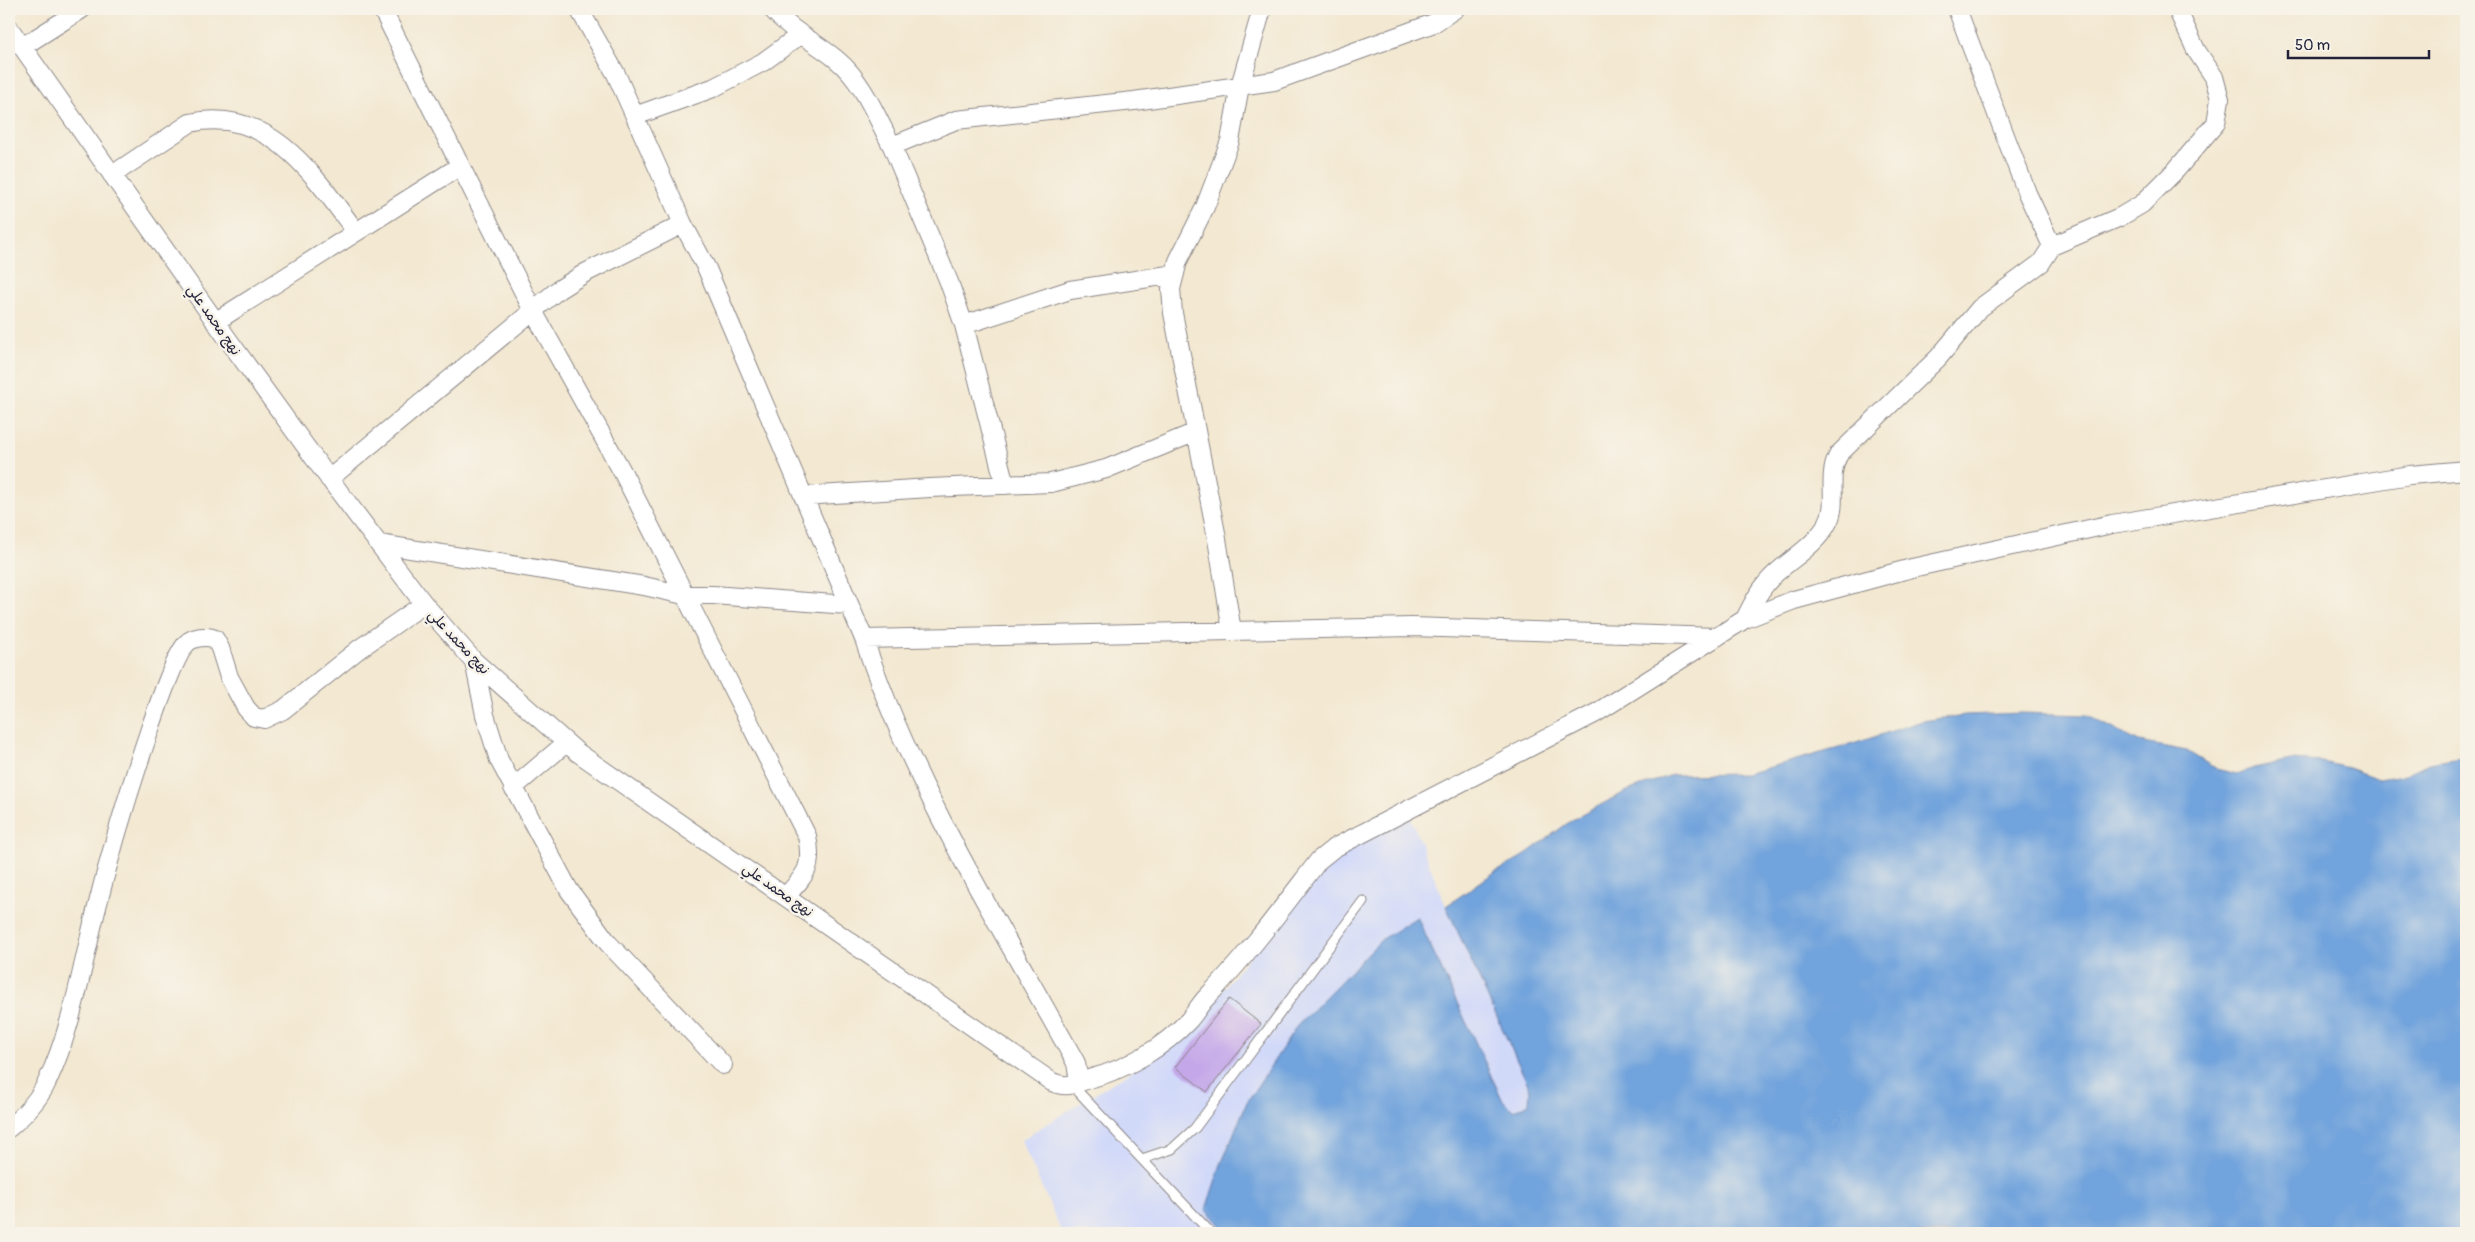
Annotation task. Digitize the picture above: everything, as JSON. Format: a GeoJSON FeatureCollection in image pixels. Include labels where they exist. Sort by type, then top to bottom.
{"type":"FeatureCollection","features":[{"type":"Feature","properties":{"kind":"street"},"geometry":{"type":"LineString","coordinates":[[22,47],[82,9]]}},
{"type":"Feature","properties":{"kind":"street"},"geometry":{"type":"LineString","coordinates":[[382,9],[532,309],[622,473],[808,836],[811,856],[806,874],[787,895]]}},
{"type":"Feature","properties":{"kind":"street"},"geometry":{"type":"LineString","coordinates":[[579,9],[616,74],[684,224],[707,269],[864,639],[880,690],[926,788],[1076,1063],[1076,1084],[1109,1074],[1141,1058],[1173,1034],[1232,971],[1319,860],[1334,848],[1596,713],[1745,619],[1794,600],[1912,568],[2112,524],[2410,475],[2466,470]]}},
{"type":"Feature","properties":{"kind":"street"},"geometry":{"type":"LineString","coordinates":[[772,9],[800,35],[817,44],[838,60],[863,90],[892,146],[949,282],[964,325],[1004,486]]}},
{"type":"Feature","properties":{"kind":"street"},"geometry":{"type":"LineString","coordinates":[[1232,631],[1173,313],[1171,289],[1187,241],[1205,207],[1230,141],[1240,86],[1262,9]]}},
{"type":"Feature","properties":{"kind":"street"},"geometry":{"type":"LineString","coordinates":[[892,146],[956,120],[1134,102],[1274,81],[1434,23],[1455,9]]}},
{"type":"Feature","properties":{"kind":"street"},"geometry":{"type":"LineString","coordinates":[[1957,9],[2027,193],[2052,246]]}},
{"type":"Feature","properties":{"kind":"street"},"geometry":{"type":"LineString","coordinates":[[1745,619],[1765,584],[1806,549],[1826,527],[1832,509],[1832,467],[1839,454],[1938,358],[1980,308],[1999,292],[2041,263],[2052,246],[2120,218],[2142,204],[2176,170],[2216,123],[2220,99],[2214,77],[2196,50],[2177,9]]}},
{"type":"Feature","properties":{"kind":"street","name":"نهج محمد علي"},"geometry":{"type":"LineString","coordinates":[[9,28],[215,322],[329,479],[424,604],[474,661],[566,742],[1052,1082],[1062,1086],[1076,1084]]}},
{"type":"Feature","properties":{"kind":"street"},"geometry":{"type":"LineString","coordinates":[[635,116],[713,88],[763,62],[800,35]]}},
{"type":"Feature","properties":{"kind":"street"},"geometry":{"type":"LineString","coordinates":[[112,175],[190,123],[210,120],[240,125],[266,134],[288,148],[317,180],[356,232]]}},
{"type":"Feature","properties":{"kind":"street"},"geometry":{"type":"LineString","coordinates":[[215,322],[460,166]]}},
{"type":"Feature","properties":{"kind":"street"},"geometry":{"type":"LineString","coordinates":[[329,479],[532,309],[585,273],[684,224]]}},
{"type":"Feature","properties":{"kind":"street"},"geometry":{"type":"LineString","coordinates":[[964,325],[1070,290],[1175,274]]}},
{"type":"Feature","properties":{"kind":"street"},"geometry":{"type":"LineString","coordinates":[[803,496],[1051,483],[1106,469],[1196,432]]}},
{"type":"Feature","properties":{"kind":"street"},"geometry":{"type":"LineString","coordinates":[[379,544],[644,586],[684,595],[713,595],[848,605]]}},
{"type":"Feature","properties":{"kind":"street"},"geometry":{"type":"LineString","coordinates":[[9,1128],[40,1096],[48,1081],[69,1022],[112,847],[132,780],[158,703],[185,644],[199,638],[215,639],[230,677],[246,708],[254,716],[264,719],[283,710],[352,655],[424,604]]}},
{"type":"Feature","properties":{"kind":"street"},"geometry":{"type":"LineString","coordinates":[[864,639],[1412,628],[1717,637]]}},
{"type":"Feature","properties":{"kind":"street"},"geometry":{"type":"LineString","coordinates":[[474,661],[485,715],[499,760],[569,890],[608,944],[723,1065]]}},
{"type":"Feature","properties":{"kind":"street"},"geometry":{"type":"LineString","coordinates":[[513,788],[566,742]]}},
{"type":"Feature","properties":{"kind":"lane"},"geometry":{"type":"LineString","coordinates":[[1142,1160],[1172,1149],[1195,1128],[1363,901]]}},
{"type":"Feature","properties":{"kind":"lane"},"geometry":{"type":"LineString","coordinates":[[1076,1084],[1142,1160],[1211,1233]]}},
{"type":"Feature","properties":{"kind":"shaded area"},"geometry":{"type":"Polygon","coordinates":[[[1410,816],[1446,906],[1530,1089],[1529,1103],[1514,1111],[1502,1099],[1417,918],[1381,940],[1297,1026],[1247,1102],[1220,1167],[1206,1209],[1227,1233],[1062,1233],[1021,1140],[1186,1037],[1326,858],[1410,816]]]}},
{"type":"Feature","properties":{"kind":"water"},"geometry":{"type":"Polygon","coordinates":[[[2022,713],[2087,715],[2139,742],[2187,751],[2216,769],[2237,774],[2254,768],[2291,760],[2322,762],[2348,768],[2379,779],[2403,775],[2429,763],[2466,757],[2466,1233],[1227,1233],[1206,1209],[1220,1167],[1247,1102],[1297,1026],[1381,940],[1417,917],[1502,1099],[1514,1111],[1529,1103],[1530,1089],[1446,906],[1492,874],[1523,856],[1572,820],[1627,791],[1672,775],[1746,774],[1853,744],[1922,721],[1965,715],[2022,713]]]}},
{"type":"Feature","properties":{"kind":"building"},"geometry":{"type":"Polygon","coordinates":[[[1229,999],[1261,1024],[1207,1092],[1175,1067],[1229,999]]]}}]}
